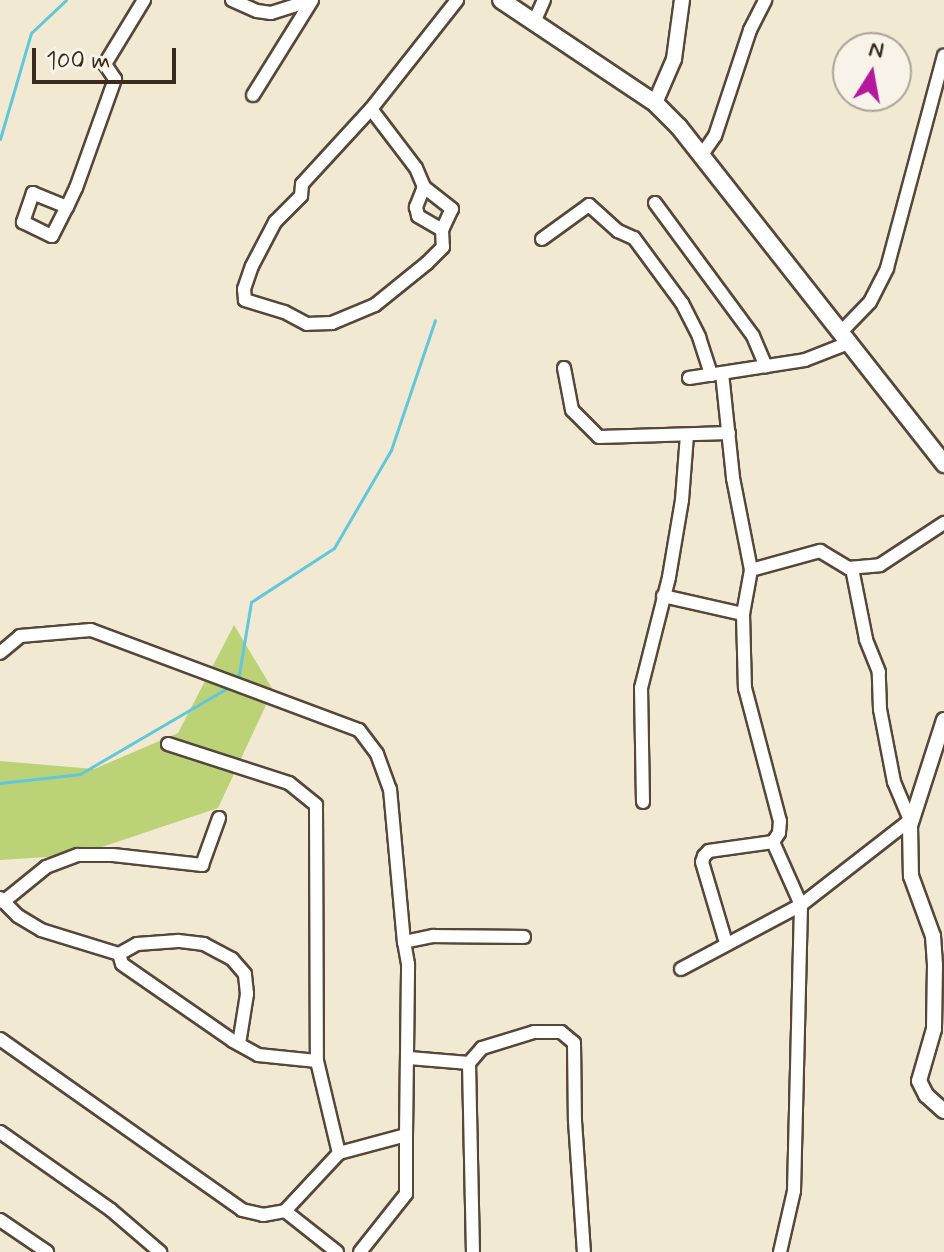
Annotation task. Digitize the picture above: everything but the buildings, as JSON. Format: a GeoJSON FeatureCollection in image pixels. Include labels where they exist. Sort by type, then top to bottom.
{"type":"FeatureCollection","features":[{"type":"Feature","properties":{"kind":"main road"},"geometry":{"type":"LineString","coordinates":[[501,0],[655,103],[703,153],[944,464]]}},
{"type":"Feature","properties":{"kind":"street"},"geometry":{"type":"LineString","coordinates":[[67,207],[115,79],[105,64],[144,0]]}},
{"type":"Feature","properties":{"kind":"street"},"geometry":{"type":"LineString","coordinates":[[232,0],[257,11],[271,13],[312,1]]}},
{"type":"Feature","properties":{"kind":"street"},"geometry":{"type":"LineString","coordinates":[[371,109],[416,168],[424,187],[452,209],[442,230],[443,247],[375,305],[332,323],[307,324],[284,312],[245,300],[244,289],[252,266],[275,222],[294,206],[301,196],[302,184],[371,109],[457,0]]}},
{"type":"Feature","properties":{"kind":"street"},"geometry":{"type":"LineString","coordinates":[[535,20],[544,0]]}},
{"type":"Feature","properties":{"kind":"street"},"geometry":{"type":"LineString","coordinates":[[655,103],[674,59],[682,0]]}},
{"type":"Feature","properties":{"kind":"street"},"geometry":{"type":"LineString","coordinates":[[703,153],[715,136],[750,30],[765,0]]}},
{"type":"Feature","properties":{"kind":"street"},"geometry":{"type":"LineString","coordinates":[[253,95],[312,1]]}},
{"type":"Feature","properties":{"kind":"street"},"geometry":{"type":"LineString","coordinates":[[689,378],[814,358],[847,337],[887,268],[944,56]]}},
{"type":"Feature","properties":{"kind":"street"},"geometry":{"type":"LineString","coordinates":[[424,187],[416,207],[418,216],[442,230]]}},
{"type":"Feature","properties":{"kind":"street"},"geometry":{"type":"LineString","coordinates":[[655,203],[753,336],[766,366]]}},
{"type":"Feature","properties":{"kind":"street"},"geometry":{"type":"LineString","coordinates":[[542,239],[589,205],[618,231],[634,238],[682,303],[717,374],[751,570],[743,614],[745,688],[780,821],[779,833],[773,842],[709,851],[704,856],[702,862],[726,943]]}},
{"type":"Feature","properties":{"kind":"street"},"geometry":{"type":"LineString","coordinates":[[564,368],[572,410],[599,437],[729,433]]}},
{"type":"Feature","properties":{"kind":"street"},"geometry":{"type":"LineString","coordinates":[[643,802],[641,688],[682,500],[687,435]]}},
{"type":"Feature","properties":{"kind":"street"},"geometry":{"type":"LineString","coordinates":[[751,570],[820,551],[842,566],[852,568],[884,564],[944,523]]}},
{"type":"Feature","properties":{"kind":"street"},"geometry":{"type":"LineString","coordinates":[[852,568],[866,639],[879,672],[878,699],[894,782],[910,820]]}},
{"type":"Feature","properties":{"kind":"street"},"geometry":{"type":"LineString","coordinates":[[663,596],[743,614]]}},
{"type":"Feature","properties":{"kind":"street"},"geometry":{"type":"LineString","coordinates":[[0,653],[20,636],[91,630],[359,730],[377,754],[390,789],[408,964],[406,1194],[360,1252]]}},
{"type":"Feature","properties":{"kind":"street"},"geometry":{"type":"LineString","coordinates":[[944,720],[910,820],[911,876],[933,936],[935,965],[934,1029],[919,1081],[926,1095],[944,1111]]}},
{"type":"Feature","properties":{"kind":"street"},"geometry":{"type":"LineString","coordinates":[[168,744],[289,783],[316,805],[317,1061],[339,1153]]}},
{"type":"Feature","properties":{"kind":"street"},"geometry":{"type":"LineString","coordinates":[[219,818],[202,865],[113,855],[78,855],[46,867],[2,900],[18,916],[41,930],[119,954],[137,944],[178,941],[204,944],[232,959],[245,974],[247,994],[239,1044]]}},
{"type":"Feature","properties":{"kind":"street"},"geometry":{"type":"LineString","coordinates":[[681,969],[801,905],[910,820]]}},
{"type":"Feature","properties":{"kind":"street"},"geometry":{"type":"LineString","coordinates":[[773,842],[801,905],[794,1191],[780,1252]]}},
{"type":"Feature","properties":{"kind":"street"},"geometry":{"type":"LineString","coordinates":[[404,942],[433,936],[524,937]]}},
{"type":"Feature","properties":{"kind":"street"},"geometry":{"type":"LineString","coordinates":[[119,954],[122,964],[258,1055],[317,1061]]}},
{"type":"Feature","properties":{"kind":"street"},"geometry":{"type":"LineString","coordinates":[[473,1252],[469,1063],[482,1048],[534,1032],[561,1032],[574,1043],[577,1057],[575,1121],[584,1252]]}},
{"type":"Feature","properties":{"kind":"street"},"geometry":{"type":"LineString","coordinates":[[0,1039],[242,1210],[263,1215],[285,1211],[339,1153],[406,1135]]}},
{"type":"Feature","properties":{"kind":"street"},"geometry":{"type":"LineString","coordinates":[[409,1058],[469,1063]]}},
{"type":"Feature","properties":{"kind":"street"},"geometry":{"type":"LineString","coordinates":[[0,1132],[111,1210],[160,1252]]}},
{"type":"Feature","properties":{"kind":"street"},"geometry":{"type":"LineString","coordinates":[[285,1211],[337,1252]]}},
{"type":"Feature","properties":{"kind":"street"},"geometry":{"type":"LineString","coordinates":[[3,1227],[47,1252]]}},
{"type":"Feature","properties":{"kind":"green space"},"geometry":{"type":"Polygon","coordinates":[[[234,625],[273,690],[218,808],[78,855],[0,860],[0,761],[94,769],[178,733],[234,625]]]}},
{"type":"Feature","properties":{"kind":"waterway"},"geometry":{"type":"LineString","coordinates":[[0,139],[31,33],[66,0]]}},
{"type":"Feature","properties":{"kind":"waterway"},"geometry":{"type":"LineString","coordinates":[[238,680],[251,602],[334,548],[391,450],[435,320]]}},
{"type":"Feature","properties":{"kind":"waterway"},"geometry":{"type":"LineString","coordinates":[[0,783],[80,774],[229,687]]}}]}
